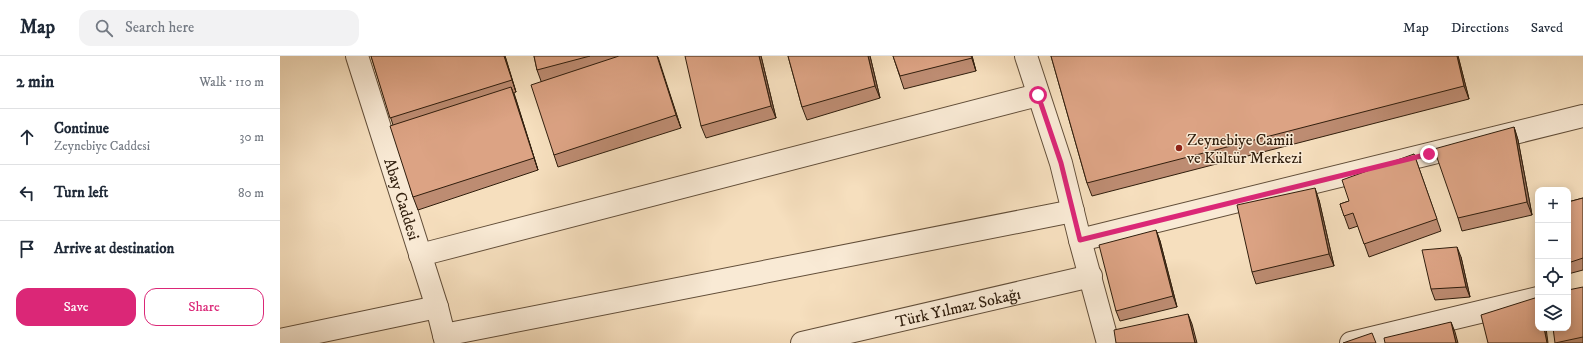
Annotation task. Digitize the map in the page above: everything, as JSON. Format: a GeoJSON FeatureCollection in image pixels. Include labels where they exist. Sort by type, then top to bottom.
{"type":"FeatureCollection","features":[{"type":"Feature","properties":{"kind":"street"},"geometry":{"type":"LineString","coordinates":[[1026,56],[1061,163],[1108,343]]}},
{"type":"Feature","properties":{"kind":"street","name":"Abay Caddesi"},"geometry":{"type":"LineString","coordinates":[[360,57],[437,307],[445,339]]}},
{"type":"Feature","properties":{"kind":"street"},"geometry":{"type":"LineString","coordinates":[[420,255],[1038,95]]}},
{"type":"Feature","properties":{"kind":"street"},"geometry":{"type":"LineString","coordinates":[[1080,240],[1583,116]]}},
{"type":"Feature","properties":{"kind":"street"},"geometry":{"type":"LineString","coordinates":[[445,339],[1073,211]]}},
{"type":"Feature","properties":{"kind":"street","name":"Türk Yılmaz Sokağı"},"geometry":{"type":"LineString","coordinates":[[802,343],[1090,276]]}},
{"type":"Feature","properties":{"kind":"street"},"geometry":{"type":"LineString","coordinates":[[1351,343],[1535,299]]}},
{"type":"Feature","properties":{"kind":"street"},"geometry":{"type":"LineString","coordinates":[[280,340],[437,307]]}},
{"type":"Feature","properties":{"kind":"building"},"geometry":{"type":"Polygon","coordinates":[[[371,56],[504,56],[512,80],[390,118],[371,56]]]}},
{"type":"Feature","properties":{"kind":"building"},"geometry":{"type":"Polygon","coordinates":[[[534,56],[590,56],[537,70],[534,56]]]}},
{"type":"Feature","properties":{"kind":"building"},"geometry":{"type":"Polygon","coordinates":[[[619,56],[657,56],[676,115],[554,155],[531,85],[619,56]]]}},
{"type":"Feature","properties":{"kind":"building"},"geometry":{"type":"Polygon","coordinates":[[[685,56],[759,56],[771,106],[701,126],[685,56]]]}},
{"type":"Feature","properties":{"kind":"building"},"geometry":{"type":"Polygon","coordinates":[[[788,56],[868,56],[875,86],[802,107],[788,56]]]}},
{"type":"Feature","properties":{"kind":"building"},"geometry":{"type":"Polygon","coordinates":[[[893,56],[971,56],[972,58],[900,76],[893,56]]]}},
{"type":"Feature","properties":{"kind":"building","name":"Zeynebiye Camii ve Kültür Merkezi"},"geometry":{"type":"Polygon","coordinates":[[[1051,56],[1457,56],[1464,86],[1087,183],[1051,56]]]}},
{"type":"Feature","properties":{"kind":"building"},"geometry":{"type":"Polygon","coordinates":[[[511,87],[534,158],[413,197],[390,126],[511,87]]]}},
{"type":"Feature","properties":{"kind":"building"},"geometry":{"type":"Polygon","coordinates":[[[1514,127],[1527,202],[1458,218],[1434,149],[1514,127]]]}},
{"type":"Feature","properties":{"kind":"building"},"geometry":{"type":"Polygon","coordinates":[[[1414,154],[1437,219],[1364,244],[1353,213],[1344,216],[1340,204],[1349,201],[1342,180],[1414,154]]]}},
{"type":"Feature","properties":{"kind":"building"},"geometry":{"type":"Polygon","coordinates":[[[1315,188],[1329,254],[1252,272],[1237,205],[1315,188]]]}},
{"type":"Feature","properties":{"kind":"building"},"geometry":{"type":"Polygon","coordinates":[[[1583,198],[1583,258],[1571,262],[1571,223],[1571,201],[1583,198]]]}},
{"type":"Feature","properties":{"kind":"building"},"geometry":{"type":"Polygon","coordinates":[[[1156,230],[1173,296],[1116,311],[1099,245],[1156,230]]]}},
{"type":"Feature","properties":{"kind":"building"},"geometry":{"type":"Polygon","coordinates":[[[1457,247],[1466,287],[1431,289],[1422,250],[1457,247]]]}},
{"type":"Feature","properties":{"kind":"building"},"geometry":{"type":"Polygon","coordinates":[[[1583,287],[1583,337],[1555,343],[1553,331],[1571,331],[1571,289],[1583,287]]]}},
{"type":"Feature","properties":{"kind":"building"},"geometry":{"type":"Polygon","coordinates":[[[1535,298],[1535,331],[1545,331],[1547,343],[1488,343],[1481,315],[1535,298]]]}},
{"type":"Feature","properties":{"kind":"building"},"geometry":{"type":"Polygon","coordinates":[[[1188,314],[1195,343],[1116,343],[1114,330],[1188,314]]]}},
{"type":"Feature","properties":{"kind":"building"},"geometry":{"type":"Polygon","coordinates":[[[1451,322],[1456,343],[1385,343],[1384,338],[1451,322]]]}},
{"type":"Feature","properties":{"kind":"building"},"geometry":{"type":"Polygon","coordinates":[[[1372,333],[1376,343],[1343,343],[1372,333]]]}},
{"type":"Feature","properties":{"kind":"place","name":"Zeynebiye Camii ve Kültür Merkezi"},"geometry":{"type":"Point","coordinates":[1179,148]}},
{"type":"Feature","properties":{"kind":"route"},"geometry":{"type":"LineString","coordinates":[[1038,95],[1061,163],[1080,240],[1429,154]]}}]}
